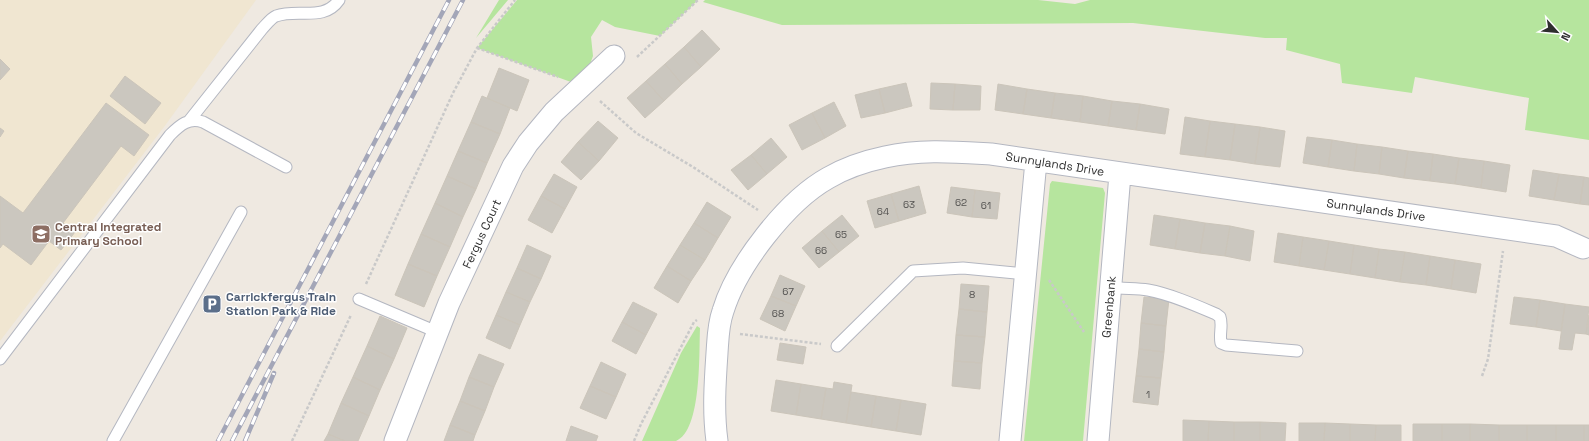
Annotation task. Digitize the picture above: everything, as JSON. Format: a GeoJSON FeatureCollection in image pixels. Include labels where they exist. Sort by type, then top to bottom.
{"type":"FeatureCollection","features":[{"type":"Feature","properties":{"kind":"street","name":"Fergus Court"},"geometry":{"type":"LineString","coordinates":[[395,441],[437,332],[513,166],[528,143],[554,112],[614,56]]}},
{"type":"Feature","properties":{"kind":"street","name":"Sunnylands Drive"},"geometry":{"type":"LineString","coordinates":[[717,441],[715,425],[715,389],[722,312],[750,256],[776,224],[805,195],[829,178],[846,169],[884,157],[904,153],[946,151],[991,154],[1120,174],[1556,236],[1583,248]]}},
{"type":"Feature","properties":{"kind":"street"},"geometry":{"type":"LineString","coordinates":[[1010,441],[1036,161]]}},
{"type":"Feature","properties":{"kind":"street","name":"Greenbank"},"geometry":{"type":"LineString","coordinates":[[1098,441],[1120,174]]}},
{"type":"Feature","properties":{"kind":"lane"},"geometry":{"type":"LineString","coordinates":[[189,121],[262,29],[274,17],[286,14],[325,12],[334,7],[339,0]]}},
{"type":"Feature","properties":{"kind":"lane"},"geometry":{"type":"LineString","coordinates":[[0,359],[170,135],[182,124],[197,120],[203,122],[286,167]]}},
{"type":"Feature","properties":{"kind":"lane"},"geometry":{"type":"LineString","coordinates":[[113,441],[241,212]]}},
{"type":"Feature","properties":{"kind":"lane"},"geometry":{"type":"LineString","coordinates":[[837,346],[913,271],[963,268],[1026,274]]}},
{"type":"Feature","properties":{"kind":"lane"},"geometry":{"type":"LineString","coordinates":[[1110,287],[1146,290],[1161,293],[1216,314],[1220,316],[1222,322],[1220,337],[1221,343],[1226,345],[1296,351]]}},
{"type":"Feature","properties":{"kind":"lane"},"geometry":{"type":"LineString","coordinates":[[360,299],[437,332]]}},
{"type":"Feature","properties":{"kind":"path"},"geometry":{"type":"LineString","coordinates":[[292,441],[360,299],[452,93],[477,48],[515,0]]}},
{"type":"Feature","properties":{"kind":"path"},"geometry":{"type":"LineString","coordinates":[[614,56],[634,60],[698,0]]}},
{"type":"Feature","properties":{"kind":"path"},"geometry":{"type":"LineString","coordinates":[[477,48],[582,86],[636,133],[693,167],[776,224]]}},
{"type":"Feature","properties":{"kind":"path"},"geometry":{"type":"LineString","coordinates":[[1482,376],[1488,359],[1506,229]]}},
{"type":"Feature","properties":{"kind":"path"},"geometry":{"type":"LineString","coordinates":[[1028,249],[1104,363]]}},
{"type":"Feature","properties":{"kind":"path"},"geometry":{"type":"LineString","coordinates":[[634,441],[641,424],[694,322],[700,317]]}},
{"type":"Feature","properties":{"kind":"path"},"geometry":{"type":"LineString","coordinates":[[719,332],[837,346]]}},
{"type":"Feature","properties":{"kind":"shaded area","name":"Central Integrated Primary School"},"geometry":{"type":"Polygon","coordinates":[[[0,0],[256,0],[164,127],[0,341],[0,0]]]}},
{"type":"Feature","properties":{"kind":"green space"},"geometry":{"type":"Polygon","coordinates":[[[499,0],[508,0],[476,38],[499,0]]]}},
{"type":"Feature","properties":{"kind":"green space"},"geometry":{"type":"Polygon","coordinates":[[[517,0],[698,0],[660,36],[615,27],[602,20],[591,37],[593,56],[582,86],[477,48],[517,0]]]}},
{"type":"Feature","properties":{"kind":"green space"},"geometry":{"type":"Polygon","coordinates":[[[705,0],[1038,0],[1075,4],[1090,0],[1589,0],[1589,140],[1525,130],[1529,98],[1415,77],[1412,93],[1342,83],[1340,64],[1286,50],[1287,38],[1265,38],[1133,23],[782,25],[703,2],[705,0]]]}},
{"type":"Feature","properties":{"kind":"green space"},"geometry":{"type":"Polygon","coordinates":[[[1052,181],[1103,188],[1105,193],[1083,441],[1024,441],[1050,184],[1052,181]]]}},
{"type":"Feature","properties":{"kind":"green space"},"geometry":{"type":"Polygon","coordinates":[[[697,326],[700,328],[699,372],[695,407],[691,422],[684,434],[676,441],[642,441],[681,353],[697,326]]]}},
{"type":"Feature","properties":{"kind":"building"},"geometry":{"type":"Polygon","coordinates":[[[702,30],[720,49],[701,67],[684,47],[702,30]]]}},
{"type":"Feature","properties":{"kind":"building"},"geometry":{"type":"Polygon","coordinates":[[[684,47],[701,67],[682,84],[665,64],[684,47]]]}},
{"type":"Feature","properties":{"kind":"building"},"geometry":{"type":"Polygon","coordinates":[[[0,59],[10,69],[0,80],[0,59]]]}},
{"type":"Feature","properties":{"kind":"building"},"geometry":{"type":"Polygon","coordinates":[[[665,64],[682,84],[664,101],[646,81],[665,64]]]}},
{"type":"Feature","properties":{"kind":"building"},"geometry":{"type":"Polygon","coordinates":[[[499,68],[529,80],[517,111],[487,98],[499,68]]]}},
{"type":"Feature","properties":{"kind":"building"},"geometry":{"type":"Polygon","coordinates":[[[125,76],[161,103],[145,124],[110,96],[125,76]]]}},
{"type":"Feature","properties":{"kind":"building"},"geometry":{"type":"Polygon","coordinates":[[[646,81],[664,101],[645,118],[627,98],[646,81]]]}},
{"type":"Feature","properties":{"kind":"building"},"geometry":{"type":"Polygon","coordinates":[[[906,83],[912,106],[885,113],[879,89],[906,83]]]}},
{"type":"Feature","properties":{"kind":"building"},"geometry":{"type":"Polygon","coordinates":[[[931,83],[955,84],[953,110],[930,109],[931,83]]]}},
{"type":"Feature","properties":{"kind":"building"},"geometry":{"type":"Polygon","coordinates":[[[955,84],[981,86],[980,110],[953,110],[955,84]]]}},
{"type":"Feature","properties":{"kind":"building"},"geometry":{"type":"Polygon","coordinates":[[[998,84],[1027,89],[1023,114],[995,110],[998,84]]]}},
{"type":"Feature","properties":{"kind":"building"},"geometry":{"type":"Polygon","coordinates":[[[879,89],[885,113],[861,118],[855,95],[879,89]]]}},
{"type":"Feature","properties":{"kind":"building"},"geometry":{"type":"Polygon","coordinates":[[[1027,89],[1055,93],[1051,118],[1023,114],[1027,89]]]}},
{"type":"Feature","properties":{"kind":"building"},"geometry":{"type":"Polygon","coordinates":[[[1055,93],[1083,96],[1080,122],[1051,118],[1055,93]]]}},
{"type":"Feature","properties":{"kind":"building"},"geometry":{"type":"Polygon","coordinates":[[[482,96],[510,108],[500,134],[471,122],[482,96]]]}},
{"type":"Feature","properties":{"kind":"building"},"geometry":{"type":"Polygon","coordinates":[[[1083,96],[1112,101],[1108,126],[1080,122],[1083,96]]]}},
{"type":"Feature","properties":{"kind":"building"},"geometry":{"type":"Polygon","coordinates":[[[1112,101],[1140,104],[1136,130],[1108,126],[1112,101]]]}},
{"type":"Feature","properties":{"kind":"building"},"geometry":{"type":"Polygon","coordinates":[[[834,102],[846,126],[825,138],[812,113],[834,102]]]}},
{"type":"Feature","properties":{"kind":"building"},"geometry":{"type":"Polygon","coordinates":[[[106,103],[149,135],[134,156],[121,146],[63,223],[75,232],[61,250],[49,241],[31,265],[3,244],[0,248],[0,196],[23,213],[106,103]]]}},
{"type":"Feature","properties":{"kind":"building"},"geometry":{"type":"Polygon","coordinates":[[[1140,104],[1169,109],[1165,134],[1136,130],[1140,104]]]}},
{"type":"Feature","properties":{"kind":"building"},"geometry":{"type":"Polygon","coordinates":[[[812,113],[825,138],[802,150],[789,125],[812,113]]]}},
{"type":"Feature","properties":{"kind":"building"},"geometry":{"type":"Polygon","coordinates":[[[1185,117],[1210,121],[1205,157],[1180,154],[1185,117]]]}},
{"type":"Feature","properties":{"kind":"building"},"geometry":{"type":"Polygon","coordinates":[[[598,121],[618,138],[599,161],[578,142],[598,121]]]}},
{"type":"Feature","properties":{"kind":"building"},"geometry":{"type":"Polygon","coordinates":[[[1210,121],[1235,124],[1230,160],[1205,157],[1210,121]]]}},
{"type":"Feature","properties":{"kind":"building"},"geometry":{"type":"Polygon","coordinates":[[[471,122],[500,134],[487,163],[458,151],[471,122]]]}},
{"type":"Feature","properties":{"kind":"building"},"geometry":{"type":"Polygon","coordinates":[[[1235,124],[1260,127],[1255,164],[1230,160],[1235,124]]]}},
{"type":"Feature","properties":{"kind":"building"},"geometry":{"type":"Polygon","coordinates":[[[1260,127],[1285,131],[1280,167],[1255,164],[1260,127]]]}},
{"type":"Feature","properties":{"kind":"building"},"geometry":{"type":"Polygon","coordinates":[[[0,128],[4,131],[0,137],[0,128]]]}},
{"type":"Feature","properties":{"kind":"building"},"geometry":{"type":"Polygon","coordinates":[[[1307,137],[1332,140],[1328,167],[1303,163],[1307,137]]]}},
{"type":"Feature","properties":{"kind":"building"},"geometry":{"type":"Polygon","coordinates":[[[771,138],[787,157],[767,174],[751,155],[771,138]]]}},
{"type":"Feature","properties":{"kind":"building"},"geometry":{"type":"Polygon","coordinates":[[[1332,140],[1357,144],[1354,171],[1328,167],[1332,140]]]}},
{"type":"Feature","properties":{"kind":"building"},"geometry":{"type":"Polygon","coordinates":[[[578,142],[599,161],[581,180],[561,162],[578,142]]]}},
{"type":"Feature","properties":{"kind":"building"},"geometry":{"type":"Polygon","coordinates":[[[1357,144],[1382,147],[1379,174],[1354,171],[1357,144]]]}},
{"type":"Feature","properties":{"kind":"building"},"geometry":{"type":"Polygon","coordinates":[[[1382,147],[1408,151],[1404,178],[1379,174],[1382,147]]]}},
{"type":"Feature","properties":{"kind":"building"},"geometry":{"type":"Polygon","coordinates":[[[458,151],[487,163],[476,189],[447,176],[458,151]]]}},
{"type":"Feature","properties":{"kind":"building"},"geometry":{"type":"Polygon","coordinates":[[[1408,151],[1433,154],[1430,181],[1404,178],[1408,151]]]}},
{"type":"Feature","properties":{"kind":"building"},"geometry":{"type":"Polygon","coordinates":[[[1433,154],[1459,158],[1455,184],[1430,181],[1433,154]]]}},
{"type":"Feature","properties":{"kind":"building"},"geometry":{"type":"Polygon","coordinates":[[[751,155],[767,174],[748,190],[731,170],[751,155]]]}},
{"type":"Feature","properties":{"kind":"building"},"geometry":{"type":"Polygon","coordinates":[[[1459,158],[1484,161],[1481,188],[1455,184],[1459,158]]]}},
{"type":"Feature","properties":{"kind":"building"},"geometry":{"type":"Polygon","coordinates":[[[1484,161],[1510,165],[1506,192],[1481,188],[1484,161]]]}},
{"type":"Feature","properties":{"kind":"building"},"geometry":{"type":"Polygon","coordinates":[[[1533,170],[1559,174],[1554,200],[1529,196],[1533,170]]]}},
{"type":"Feature","properties":{"kind":"building"},"geometry":{"type":"Polygon","coordinates":[[[554,174],[577,187],[565,209],[541,196],[554,174]]]}},
{"type":"Feature","properties":{"kind":"building"},"geometry":{"type":"Polygon","coordinates":[[[1559,174],[1584,177],[1580,204],[1554,200],[1559,174]]]}},
{"type":"Feature","properties":{"kind":"building"},"geometry":{"type":"Polygon","coordinates":[[[447,176],[476,189],[463,217],[435,203],[447,176]]]}},
{"type":"Feature","properties":{"kind":"building"},"geometry":{"type":"Polygon","coordinates":[[[1584,177],[1589,178],[1589,205],[1580,204],[1584,177]]]}},
{"type":"Feature","properties":{"kind":"building"},"geometry":{"type":"Polygon","coordinates":[[[919,186],[926,213],[899,221],[891,194],[919,186]]]}},
{"type":"Feature","properties":{"kind":"building"},"geometry":{"type":"Polygon","coordinates":[[[951,187],[975,190],[972,217],[947,213],[951,187]]]}},
{"type":"Feature","properties":{"kind":"building"},"geometry":{"type":"Polygon","coordinates":[[[975,190],[1000,193],[997,219],[972,217],[975,190]]]}},
{"type":"Feature","properties":{"kind":"building"},"geometry":{"type":"Polygon","coordinates":[[[891,194],[899,221],[875,228],[867,201],[891,194]]]}},
{"type":"Feature","properties":{"kind":"building"},"geometry":{"type":"Polygon","coordinates":[[[541,196],[565,209],[552,233],[528,220],[541,196]]]}},
{"type":"Feature","properties":{"kind":"building"},"geometry":{"type":"Polygon","coordinates":[[[707,202],[731,217],[718,238],[694,223],[707,202]]]}},
{"type":"Feature","properties":{"kind":"building"},"geometry":{"type":"Polygon","coordinates":[[[435,203],[463,217],[450,247],[421,234],[435,203]]]}},
{"type":"Feature","properties":{"kind":"building"},"geometry":{"type":"Polygon","coordinates":[[[842,215],[859,236],[839,252],[822,231],[842,215]]]}},
{"type":"Feature","properties":{"kind":"building"},"geometry":{"type":"Polygon","coordinates":[[[1154,215],[1180,219],[1175,249],[1150,245],[1154,215]]]}},
{"type":"Feature","properties":{"kind":"building"},"geometry":{"type":"Polygon","coordinates":[[[1180,219],[1205,223],[1200,253],[1175,249],[1180,219]]]}},
{"type":"Feature","properties":{"kind":"building"},"geometry":{"type":"Polygon","coordinates":[[[694,223],[718,238],[705,260],[680,245],[694,223]]]}},
{"type":"Feature","properties":{"kind":"building"},"geometry":{"type":"Polygon","coordinates":[[[1205,223],[1230,226],[1225,256],[1200,253],[1205,223]]]}},
{"type":"Feature","properties":{"kind":"building"},"geometry":{"type":"Polygon","coordinates":[[[1230,226],[1254,231],[1250,261],[1225,256],[1230,226]]]}},
{"type":"Feature","properties":{"kind":"building"},"geometry":{"type":"Polygon","coordinates":[[[822,231],[839,252],[819,268],[802,248],[822,231]]]}},
{"type":"Feature","properties":{"kind":"building"},"geometry":{"type":"Polygon","coordinates":[[[1278,233],[1303,237],[1299,266],[1274,262],[1278,233]]]}},
{"type":"Feature","properties":{"kind":"building"},"geometry":{"type":"Polygon","coordinates":[[[421,234],[450,247],[437,276],[408,264],[421,234]]]}},
{"type":"Feature","properties":{"kind":"building"},"geometry":{"type":"Polygon","coordinates":[[[1303,237],[1329,241],[1324,270],[1299,266],[1303,237]]]}},
{"type":"Feature","properties":{"kind":"building"},"geometry":{"type":"Polygon","coordinates":[[[1329,241],[1354,245],[1350,274],[1324,270],[1329,241]]]}},
{"type":"Feature","properties":{"kind":"building"},"geometry":{"type":"Polygon","coordinates":[[[527,245],[551,256],[541,279],[517,268],[527,245]]]}},
{"type":"Feature","properties":{"kind":"building"},"geometry":{"type":"Polygon","coordinates":[[[680,245],[705,260],[691,281],[667,266],[680,245]]]}},
{"type":"Feature","properties":{"kind":"building"},"geometry":{"type":"Polygon","coordinates":[[[1354,245],[1379,249],[1375,278],[1350,274],[1354,245]]]}},
{"type":"Feature","properties":{"kind":"building"},"geometry":{"type":"Polygon","coordinates":[[[1379,249],[1405,252],[1400,282],[1375,278],[1379,249]]]}},
{"type":"Feature","properties":{"kind":"building"},"geometry":{"type":"Polygon","coordinates":[[[1405,252],[1430,256],[1426,285],[1400,282],[1405,252]]]}},
{"type":"Feature","properties":{"kind":"building"},"geometry":{"type":"Polygon","coordinates":[[[1430,256],[1455,260],[1451,289],[1426,285],[1430,256]]]}},
{"type":"Feature","properties":{"kind":"building"},"geometry":{"type":"Polygon","coordinates":[[[1455,260],[1481,264],[1476,293],[1451,289],[1455,260]]]}},
{"type":"Feature","properties":{"kind":"building"},"geometry":{"type":"Polygon","coordinates":[[[408,264],[437,276],[424,307],[395,295],[408,264]]]}},
{"type":"Feature","properties":{"kind":"building"},"geometry":{"type":"Polygon","coordinates":[[[667,266],[691,281],[678,303],[654,288],[667,266]]]}},
{"type":"Feature","properties":{"kind":"building"},"geometry":{"type":"Polygon","coordinates":[[[517,268],[541,279],[530,302],[506,292],[517,268]]]}},
{"type":"Feature","properties":{"kind":"building"},"geometry":{"type":"Polygon","coordinates":[[[780,275],[805,286],[796,306],[771,296],[780,275]]]}},
{"type":"Feature","properties":{"kind":"building"},"geometry":{"type":"Polygon","coordinates":[[[961,284],[989,286],[987,312],[959,309],[961,284]]]}},
{"type":"Feature","properties":{"kind":"building"},"geometry":{"type":"Polygon","coordinates":[[[506,292],[530,302],[520,325],[496,315],[506,292]]]}},
{"type":"Feature","properties":{"kind":"building"},"geometry":{"type":"Polygon","coordinates":[[[771,296],[796,306],[785,331],[760,319],[771,296]]]}},
{"type":"Feature","properties":{"kind":"building"},"geometry":{"type":"Polygon","coordinates":[[[1144,297],[1169,299],[1166,326],[1141,323],[1144,297]]]}},
{"type":"Feature","properties":{"kind":"building"},"geometry":{"type":"Polygon","coordinates":[[[1514,297],[1540,300],[1536,327],[1510,324],[1514,297]]]}},
{"type":"Feature","properties":{"kind":"building"},"geometry":{"type":"Polygon","coordinates":[[[1540,300],[1565,304],[1561,331],[1536,327],[1540,300]]]}},
{"type":"Feature","properties":{"kind":"building"},"geometry":{"type":"Polygon","coordinates":[[[633,302],[657,314],[646,335],[622,322],[633,302]]]}},
{"type":"Feature","properties":{"kind":"building"},"geometry":{"type":"Polygon","coordinates":[[[1565,304],[1589,307],[1586,334],[1575,333],[1572,350],[1559,349],[1565,304]]]}},
{"type":"Feature","properties":{"kind":"building"},"geometry":{"type":"Polygon","coordinates":[[[959,309],[987,312],[985,337],[956,335],[959,309]]]}},
{"type":"Feature","properties":{"kind":"building"},"geometry":{"type":"Polygon","coordinates":[[[496,315],[520,325],[510,349],[486,338],[496,315]]]}},
{"type":"Feature","properties":{"kind":"building"},"geometry":{"type":"Polygon","coordinates":[[[1589,315],[1589,335],[1586,334],[1589,315]]]}},
{"type":"Feature","properties":{"kind":"building"},"geometry":{"type":"Polygon","coordinates":[[[380,316],[407,328],[394,359],[367,346],[380,316]]]}},
{"type":"Feature","properties":{"kind":"building"},"geometry":{"type":"Polygon","coordinates":[[[622,322],[646,335],[636,354],[612,341],[622,322]]]}},
{"type":"Feature","properties":{"kind":"building"},"geometry":{"type":"Polygon","coordinates":[[[1141,323],[1166,326],[1164,352],[1139,349],[1141,323]]]}},
{"type":"Feature","properties":{"kind":"building"},"geometry":{"type":"Polygon","coordinates":[[[956,335],[985,337],[982,363],[954,361],[956,335]]]}},
{"type":"Feature","properties":{"kind":"building"},"geometry":{"type":"Polygon","coordinates":[[[780,343],[806,347],[803,364],[777,360],[780,343]]]}},
{"type":"Feature","properties":{"kind":"building"},"geometry":{"type":"Polygon","coordinates":[[[367,346],[394,359],[380,390],[353,377],[367,346]]]}},
{"type":"Feature","properties":{"kind":"building"},"geometry":{"type":"Polygon","coordinates":[[[1139,349],[1164,352],[1161,378],[1136,376],[1139,349]]]}},
{"type":"Feature","properties":{"kind":"building"},"geometry":{"type":"Polygon","coordinates":[[[479,354],[504,364],[494,387],[469,377],[479,354]]]}},
{"type":"Feature","properties":{"kind":"building"},"geometry":{"type":"Polygon","coordinates":[[[954,361],[982,363],[980,389],[952,386],[954,361]]]}},
{"type":"Feature","properties":{"kind":"building"},"geometry":{"type":"Polygon","coordinates":[[[601,362],[626,374],[616,397],[590,386],[601,362]]]}},
{"type":"Feature","properties":{"kind":"building"},"geometry":{"type":"Polygon","coordinates":[[[1136,376],[1161,378],[1158,405],[1133,402],[1136,376]]]}},
{"type":"Feature","properties":{"kind":"building"},"geometry":{"type":"Polygon","coordinates":[[[353,377],[380,390],[369,416],[341,403],[353,377]]]}},
{"type":"Feature","properties":{"kind":"building"},"geometry":{"type":"Polygon","coordinates":[[[469,377],[494,387],[485,411],[460,401],[469,377]]]}},
{"type":"Feature","properties":{"kind":"building"},"geometry":{"type":"Polygon","coordinates":[[[776,380],[801,384],[796,415],[771,411],[776,380]]]}},
{"type":"Feature","properties":{"kind":"building"},"geometry":{"type":"Polygon","coordinates":[[[834,382],[852,385],[846,423],[821,419],[826,388],[833,389],[834,382]]]}},
{"type":"Feature","properties":{"kind":"building"},"geometry":{"type":"Polygon","coordinates":[[[801,384],[826,388],[821,419],[796,415],[801,384]]]}},
{"type":"Feature","properties":{"kind":"building"},"geometry":{"type":"Polygon","coordinates":[[[590,386],[616,397],[606,419],[580,408],[590,386]]]}},
{"type":"Feature","properties":{"kind":"building"},"geometry":{"type":"Polygon","coordinates":[[[851,392],[876,396],[871,427],[846,423],[851,392]]]}},
{"type":"Feature","properties":{"kind":"building"},"geometry":{"type":"Polygon","coordinates":[[[876,396],[901,400],[896,431],[871,427],[876,396]]]}},
{"type":"Feature","properties":{"kind":"building"},"geometry":{"type":"Polygon","coordinates":[[[901,400],[926,404],[921,435],[896,431],[901,400]]]}},
{"type":"Feature","properties":{"kind":"building"},"geometry":{"type":"Polygon","coordinates":[[[460,401],[485,411],[475,435],[450,425],[460,401]]]}},
{"type":"Feature","properties":{"kind":"building"},"geometry":{"type":"Polygon","coordinates":[[[341,403],[369,416],[358,441],[345,441],[328,434],[341,403]]]}},
{"type":"Feature","properties":{"kind":"building"},"geometry":{"type":"Polygon","coordinates":[[[1183,420],[1209,421],[1208,441],[1183,441],[1183,420]]]}},
{"type":"Feature","properties":{"kind":"building"},"geometry":{"type":"Polygon","coordinates":[[[1209,421],[1234,422],[1234,441],[1208,441],[1209,421]]]}},
{"type":"Feature","properties":{"kind":"building"},"geometry":{"type":"Polygon","coordinates":[[[1234,422],[1260,422],[1260,441],[1234,441],[1234,422]]]}},
{"type":"Feature","properties":{"kind":"building"},"geometry":{"type":"Polygon","coordinates":[[[1260,422],[1286,423],[1285,441],[1260,441],[1260,422]]]}},
{"type":"Feature","properties":{"kind":"building"},"geometry":{"type":"Polygon","coordinates":[[[1299,423],[1325,423],[1324,441],[1299,441],[1299,423]]]}},
{"type":"Feature","properties":{"kind":"building"},"geometry":{"type":"Polygon","coordinates":[[[1325,423],[1350,424],[1350,441],[1324,441],[1325,423]]]}},
{"type":"Feature","properties":{"kind":"building"},"geometry":{"type":"Polygon","coordinates":[[[1350,424],[1376,425],[1375,441],[1350,441],[1350,424]]]}},
{"type":"Feature","properties":{"kind":"building"},"geometry":{"type":"Polygon","coordinates":[[[1413,424],[1442,424],[1442,441],[1413,441],[1413,424]]]}},
{"type":"Feature","properties":{"kind":"building"},"geometry":{"type":"Polygon","coordinates":[[[1442,424],[1470,424],[1470,441],[1442,441],[1442,424]]]}},
{"type":"Feature","properties":{"kind":"building"},"geometry":{"type":"Polygon","coordinates":[[[1470,424],[1499,425],[1499,441],[1470,441],[1470,424]]]}},
{"type":"Feature","properties":{"kind":"building"},"geometry":{"type":"Polygon","coordinates":[[[450,425],[475,435],[473,441],[444,441],[450,425]]]}},
{"type":"Feature","properties":{"kind":"building"},"geometry":{"type":"Polygon","coordinates":[[[1376,425],[1401,425],[1401,441],[1375,441],[1376,425]]]}},
{"type":"Feature","properties":{"kind":"building"},"geometry":{"type":"Polygon","coordinates":[[[1499,425],[1527,425],[1527,441],[1499,441],[1499,425]]]}},
{"type":"Feature","properties":{"kind":"building"},"geometry":{"type":"Polygon","coordinates":[[[1527,425],[1556,425],[1556,441],[1527,441],[1527,425]]]}},
{"type":"Feature","properties":{"kind":"building"},"geometry":{"type":"Polygon","coordinates":[[[1556,425],[1584,425],[1584,441],[1556,441],[1556,425]]]}},
{"type":"Feature","properties":{"kind":"building"},"geometry":{"type":"Polygon","coordinates":[[[1584,425],[1589,425],[1589,441],[1584,441],[1584,425]]]}},
{"type":"Feature","properties":{"kind":"building"},"geometry":{"type":"Polygon","coordinates":[[[571,426],[598,436],[596,441],[566,441],[571,426]]]}},
{"type":"Feature","properties":{"kind":"building"},"geometry":{"type":"Polygon","coordinates":[[[328,434],[345,441],[324,441],[328,434]]]}},
{"type":"Feature","properties":{"kind":"railway"},"geometry":{"type":"LineString","coordinates":[[218,441],[449,0]]}},
{"type":"Feature","properties":{"kind":"railway"},"geometry":{"type":"LineString","coordinates":[[232,441],[463,0]]}},
{"type":"Feature","properties":{"kind":"railway"},"geometry":{"type":"LineString","coordinates":[[245,441],[274,373]]}},
{"type":"Feature","properties":{"kind":"place","name":"Central Integrated Primary School"},"geometry":{"type":"Point","coordinates":[41,234]}},
{"type":"Feature","properties":{"kind":"place","name":"Carrickfergus Train Station Park & Ride"},"geometry":{"type":"Point","coordinates":[212,304]}}]}
